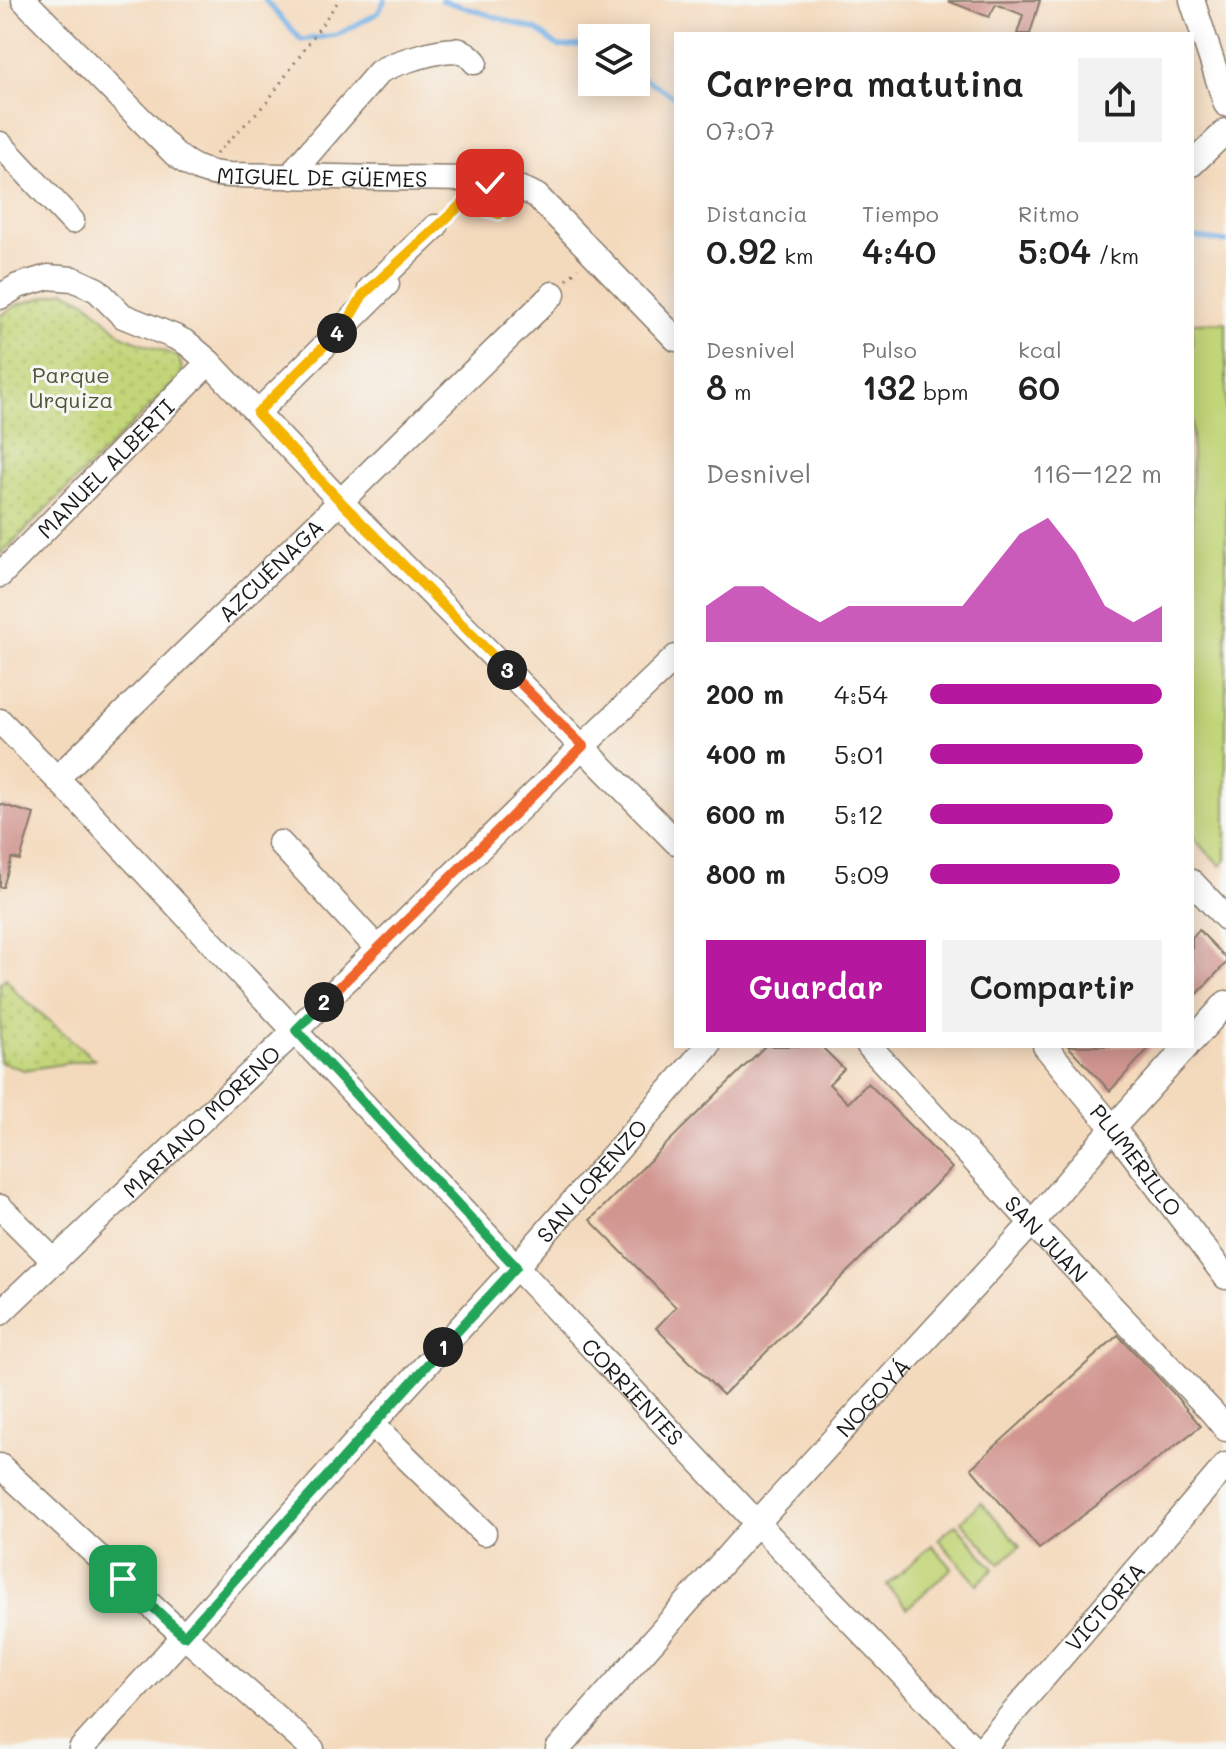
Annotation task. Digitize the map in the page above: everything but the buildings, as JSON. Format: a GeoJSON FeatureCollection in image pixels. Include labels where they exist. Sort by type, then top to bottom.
{"type":"FeatureCollection","features":[{"type":"Feature","properties":{"kind":"street","name":"MIGUEL DE GÜEMES"},"geometry":{"type":"LineString","coordinates":[[24,0],[187,164],[199,170],[230,175],[467,180],[526,190],[537,196],[674,337]]}},
{"type":"Feature","properties":{"kind":"street"},"geometry":{"type":"LineString","coordinates":[[1192,0],[1226,104]]}},
{"type":"Feature","properties":{"kind":"street"},"geometry":{"type":"LineString","coordinates":[[292,177],[297,167],[379,72],[389,66],[447,50],[469,55],[475,62]]}},
{"type":"Feature","properties":{"kind":"street"},"geometry":{"type":"LineString","coordinates":[[1194,162],[1225,132]]}},
{"type":"Feature","properties":{"kind":"street"},"geometry":{"type":"LineString","coordinates":[[0,144],[72,221]]}},
{"type":"Feature","properties":{"kind":"street"},"geometry":{"type":"LineString","coordinates":[[346,324],[363,295],[435,227]]}},
{"type":"Feature","properties":{"kind":"street"},"geometry":{"type":"LineString","coordinates":[[0,297],[18,286],[48,277],[73,279],[97,290],[123,316],[187,343],[209,362],[341,502],[674,840]]}},
{"type":"Feature","properties":{"kind":"street"},"geometry":{"type":"LineString","coordinates":[[257,413],[387,284]]}},
{"type":"Feature","properties":{"kind":"street","name":"AZCUÉNAGA"},"geometry":{"type":"LineString","coordinates":[[57,778],[553,294]]}},
{"type":"Feature","properties":{"kind":"street","name":"MANUEL ALBERTI"},"geometry":{"type":"LineString","coordinates":[[0,575],[209,362]]}},
{"type":"Feature","properties":{"kind":"street","name":"MARIANO MORENO"},"geometry":{"type":"LineString","coordinates":[[0,1313],[296,1030],[674,659]]}},
{"type":"Feature","properties":{"kind":"street","name":"CORRIENTES"},"geometry":{"type":"LineString","coordinates":[[0,721],[974,1749]]}},
{"type":"Feature","properties":{"kind":"street"},"geometry":{"type":"LineString","coordinates":[[280,843],[378,949]]}},
{"type":"Feature","properties":{"kind":"street"},"geometry":{"type":"LineString","coordinates":[[1194,884],[1226,918]]}},
{"type":"Feature","properties":{"kind":"street"},"geometry":{"type":"LineString","coordinates":[[1194,1039],[1226,1003]]}},
{"type":"Feature","properties":{"kind":"street","name":"SAN LORENZO"},"geometry":{"type":"LineString","coordinates":[[81,1749],[516,1267],[706,1048]]}},
{"type":"Feature","properties":{"kind":"street","name":"SAN JUAN"},"geometry":{"type":"LineString","coordinates":[[871,1048],[1226,1429]]}},
{"type":"Feature","properties":{"kind":"street","name":"PLUMERILLO"},"geometry":{"type":"LineString","coordinates":[[1047,1048],[1113,1128],[1226,1277]]}},
{"type":"Feature","properties":{"kind":"street","name":"NOGOYÁ"},"geometry":{"type":"LineString","coordinates":[[558,1749],[757,1523],[1032,1223],[1185,1048]]}},
{"type":"Feature","properties":{"kind":"street"},"geometry":{"type":"LineString","coordinates":[[0,1207],[55,1262]]}},
{"type":"Feature","properties":{"kind":"street"},"geometry":{"type":"LineString","coordinates":[[372,1424],[484,1533]]}},
{"type":"Feature","properties":{"kind":"street","name":"VICTORIA"},"geometry":{"type":"LineString","coordinates":[[982,1749],[1226,1465]]}},
{"type":"Feature","properties":{"kind":"street"},"geometry":{"type":"LineString","coordinates":[[0,1466],[312,1749]]}},
{"type":"Feature","properties":{"kind":"path"},"geometry":{"type":"LineString","coordinates":[[199,170],[267,102],[339,0]]}},
{"type":"Feature","properties":{"kind":"path"},"geometry":{"type":"LineString","coordinates":[[435,227],[463,203],[499,214],[510,185]]}},
{"type":"Feature","properties":{"kind":"path"},"geometry":{"type":"LineString","coordinates":[[553,294],[592,254]]}},
{"type":"Feature","properties":{"kind":"green space","name":"Parque Urquiza"},"geometry":{"type":"Polygon","coordinates":[[[65,291],[87,302],[123,336],[179,357],[183,374],[0,555],[0,316],[17,305],[65,291]]]}},
{"type":"Feature","properties":{"kind":"green space"},"geometry":{"type":"Polygon","coordinates":[[[1226,322],[1226,860],[1221,866],[1194,839],[1194,323],[1226,322]]]}},
{"type":"Feature","properties":{"kind":"green space"},"geometry":{"type":"Polygon","coordinates":[[[6,978],[17,993],[94,1059],[24,1070],[0,1062],[0,983],[6,978]]]}},
{"type":"Feature","properties":{"kind":"green space"},"geometry":{"type":"Polygon","coordinates":[[[981,1502],[1020,1546],[1000,1564],[961,1521],[981,1502]]]}},
{"type":"Feature","properties":{"kind":"green space"},"geometry":{"type":"Polygon","coordinates":[[[956,1524],[994,1569],[977,1584],[938,1539],[956,1524]]]}},
{"type":"Feature","properties":{"kind":"green space"},"geometry":{"type":"Polygon","coordinates":[[[932,1545],[952,1568],[907,1608],[887,1585],[932,1545]]]}},
{"type":"Feature","properties":{"kind":"waterway"},"geometry":{"type":"LineString","coordinates":[[265,0],[301,40],[337,35],[378,13],[385,0]]}},
{"type":"Feature","properties":{"kind":"waterway"},"geometry":{"type":"LineString","coordinates":[[441,0],[537,30],[559,47],[578,45]]}},
{"type":"Feature","properties":{"kind":"waterway"},"geometry":{"type":"LineString","coordinates":[[650,82],[674,97]]}},
{"type":"Feature","properties":{"kind":"waterway"},"geometry":{"type":"LineString","coordinates":[[1194,237],[1226,242]]}},
{"type":"Feature","properties":{"kind":"route"},"geometry":{"type":"LineString","coordinates":[[123,1579],[184,1636],[516,1267],[296,1030],[583,746],[257,413],[346,324],[363,295],[463,203],[499,214],[510,185],[490,183]]}}]}
